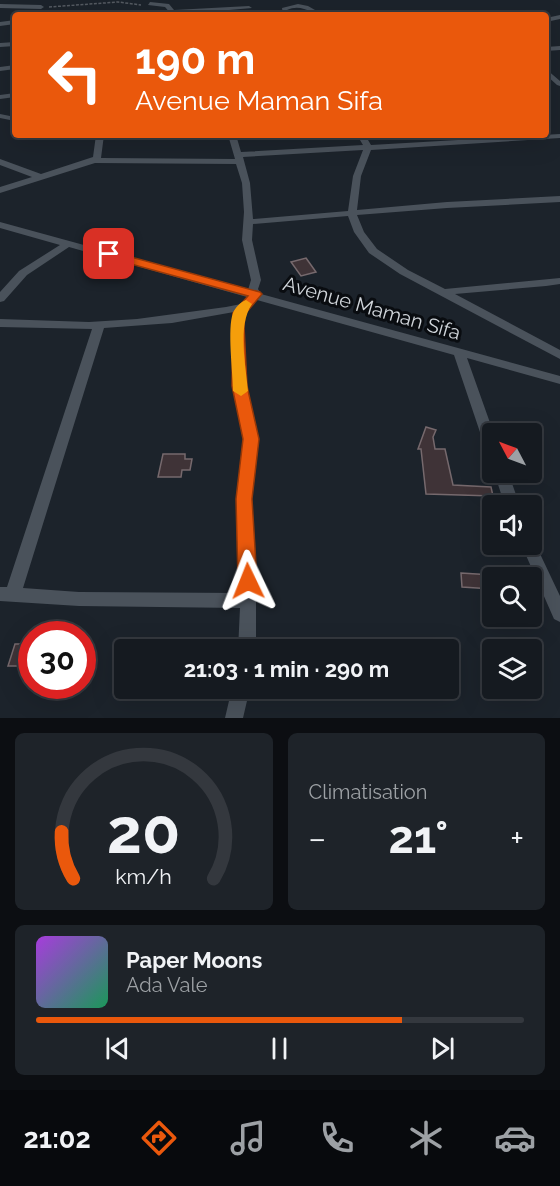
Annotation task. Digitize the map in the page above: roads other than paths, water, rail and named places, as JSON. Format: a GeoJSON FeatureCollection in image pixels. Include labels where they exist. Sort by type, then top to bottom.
{"type":"FeatureCollection","features":[{"type":"Feature","properties":{"kind":"street"},"geometry":{"type":"LineString","coordinates":[[150,4],[167,5],[173,12]]}},
{"type":"Feature","properties":{"kind":"street"},"geometry":{"type":"LineString","coordinates":[[0,6],[41,8]]}},
{"type":"Feature","properties":{"kind":"street"},"geometry":{"type":"LineString","coordinates":[[284,12],[284,9],[292,6],[306,6],[312,10]]}},
{"type":"Feature","properties":{"kind":"street"},"geometry":{"type":"LineString","coordinates":[[200,12],[249,8]]}},
{"type":"Feature","properties":{"kind":"street"},"geometry":{"type":"LineString","coordinates":[[549,88],[559,84]]}},
{"type":"Feature","properties":{"kind":"street"},"geometry":{"type":"LineString","coordinates":[[94,160],[97,158],[100,138]]}},
{"type":"Feature","properties":{"kind":"street"},"geometry":{"type":"LineString","coordinates":[[233,138],[246,183],[247,240],[256,280],[253,289],[256,294],[239,313],[238,326],[239,386],[251,439],[244,499],[247,639]]}},
{"type":"Feature","properties":{"kind":"street"},"geometry":{"type":"LineString","coordinates":[[364,138],[368,147],[357,177],[352,214],[359,232],[373,251],[404,272],[445,292],[560,356]]}},
{"type":"Feature","properties":{"kind":"street"},"geometry":{"type":"LineString","coordinates":[[0,190],[94,160],[240,158],[368,147],[525,138]]}},
{"type":"Feature","properties":{"kind":"street"},"geometry":{"type":"LineString","coordinates":[[0,162],[41,177]]}},
{"type":"Feature","properties":{"kind":"street"},"geometry":{"type":"LineString","coordinates":[[248,222],[447,205],[560,199]]}},
{"type":"Feature","properties":{"kind":"street","name":"Avenue Maman Sifa"},"geometry":{"type":"LineString","coordinates":[[0,225],[560,380]]}},
{"type":"Feature","properties":{"kind":"street"},"geometry":{"type":"LineString","coordinates":[[0,299],[23,273],[69,243]]}},
{"type":"Feature","properties":{"kind":"street"},"geometry":{"type":"LineString","coordinates":[[445,292],[471,287],[503,288],[560,282]]}},
{"type":"Feature","properties":{"kind":"street"},"geometry":{"type":"LineString","coordinates":[[0,323],[47,322],[99,326],[197,316],[243,307]]}},
{"type":"Feature","properties":{"kind":"street"},"geometry":{"type":"LineString","coordinates":[[99,326],[7,595],[79,599],[248,601]]}},
{"type":"Feature","properties":{"kind":"street"},"geometry":{"type":"LineString","coordinates":[[459,352],[484,423]]}},
{"type":"Feature","properties":{"kind":"street"},"geometry":{"type":"LineString","coordinates":[[533,555],[560,614]]}},
{"type":"Feature","properties":{"kind":"street"},"geometry":{"type":"LineString","coordinates":[[234,718],[238,699]]}}]}
